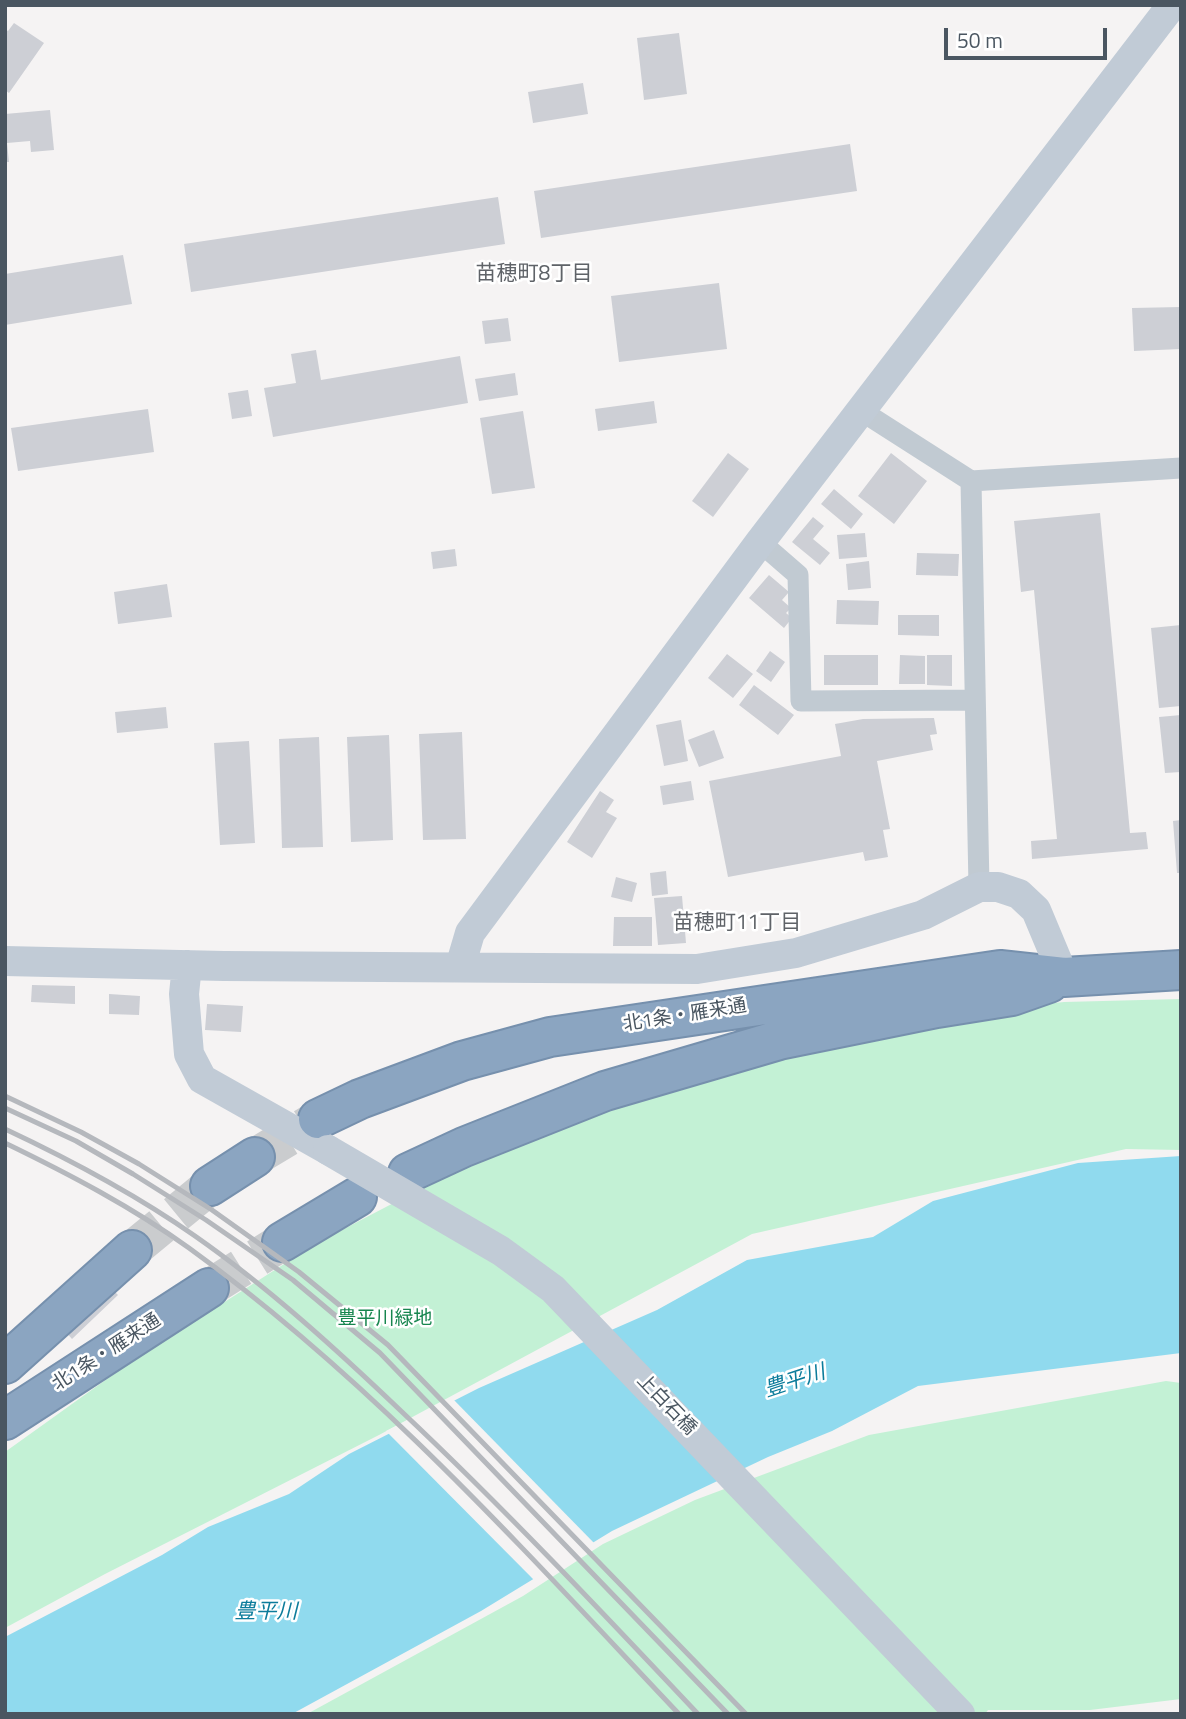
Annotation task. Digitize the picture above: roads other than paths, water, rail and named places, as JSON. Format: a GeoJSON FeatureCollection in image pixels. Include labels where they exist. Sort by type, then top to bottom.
{"type":"FeatureCollection","features":[{"type":"Feature","properties":{"kind":"highway","name":"北1条・雁来通"},"geometry":{"type":"LineString","coordinates":[[323,1135],[360,1099],[462,1060],[550,1037],[1000,970],[1064,977],[1181,970]]}},
{"type":"Feature","properties":{"kind":"highway","name":"北1条・雁来通"},"geometry":{"type":"LineString","coordinates":[[408,1173],[464,1147],[605,1091],[779,1040],[937,1008],[1012,996],[1064,977]]}},
{"type":"Feature","properties":{"kind":"highway"},"geometry":{"type":"LineString","coordinates":[[210,1186],[255,1157]]}},
{"type":"Feature","properties":{"kind":"highway"},"geometry":{"type":"LineString","coordinates":[[282,1242],[357,1197]]}},
{"type":"Feature","properties":{"kind":"highway"},"geometry":{"type":"LineString","coordinates":[[5,1364],[132,1250]]}},
{"type":"Feature","properties":{"kind":"highway","name":"北1条・雁来通"},"geometry":{"type":"LineString","coordinates":[[5,1419],[209,1287]]}},
{"type":"Feature","properties":{"kind":"street"},"geometry":{"type":"LineString","coordinates":[[460,967],[470,933],[760,541],[1172,5]]}},
{"type":"Feature","properties":{"kind":"street"},"geometry":{"type":"LineString","coordinates":[[860,410],[971,481],[1181,468]]}},
{"type":"Feature","properties":{"kind":"street"},"geometry":{"type":"LineString","coordinates":[[971,481],[979,887]]}},
{"type":"Feature","properties":{"kind":"street"},"geometry":{"type":"LineString","coordinates":[[760,541],[798,575],[801,701],[975,700]]}},
{"type":"Feature","properties":{"kind":"street"},"geometry":{"type":"LineString","coordinates":[[5,961],[696,969],[796,953],[922,915],[979,887],[998,887],[1019,894],[1036,910],[1064,977]]}},
{"type":"Feature","properties":{"kind":"street","name":"上白石橋"},"geometry":{"type":"LineString","coordinates":[[187,965],[184,994],[189,1054],[202,1079],[323,1135],[501,1251],[553,1289],[960,1714]]}},
{"type":"Feature","properties":{"kind":"water","name":"豊平川"},"geometry":{"type":"Polygon","coordinates":[[[1181,1156],[1181,1353],[918,1386],[832,1431],[768,1457],[612,1531],[481,1611],[292,1714],[5,1714],[5,1637],[162,1555],[208,1527],[289,1494],[349,1454],[479,1388],[657,1310],[747,1260],[873,1237],[933,1201],[1078,1163],[1181,1156]]]}},
{"type":"Feature","properties":{"kind":"tunnel"},"geometry":{"type":"LineString","coordinates":[[255,1157],[318,1119]]}},
{"type":"Feature","properties":{"kind":"tunnel"},"geometry":{"type":"LineString","coordinates":[[132,1250],[210,1186]]}},
{"type":"Feature","properties":{"kind":"tunnel"},"geometry":{"type":"LineString","coordinates":[[209,1288],[282,1242]]}},
{"type":"Feature","properties":{"kind":"railway"},"geometry":{"type":"LineString","coordinates":[[5,1096],[81,1132],[139,1164],[212,1210],[299,1272],[388,1345],[746,1714]]}},
{"type":"Feature","properties":{"kind":"railway"},"geometry":{"type":"LineString","coordinates":[[5,1108],[76,1141],[133,1174],[293,1280],[380,1353],[728,1714]]}},
{"type":"Feature","properties":{"kind":"railway"},"geometry":{"type":"LineString","coordinates":[[5,1129],[78,1165],[149,1206],[195,1236],[275,1297],[352,1365],[477,1485],[589,1598],[698,1714]]}},
{"type":"Feature","properties":{"kind":"railway"},"geometry":{"type":"LineString","coordinates":[[5,1143],[100,1192],[145,1219],[257,1299],[321,1354],[445,1469],[679,1714]]}},
{"type":"Feature","properties":{"kind":"district","name":"苗穂町8丁目"},"geometry":{"type":"Point","coordinates":[534,275]}},
{"type":"Feature","properties":{"kind":"district","name":"苗穂町11丁目"},"geometry":{"type":"Point","coordinates":[737,924]}},
{"type":"Feature","properties":{"kind":"park label","name":"豊平川緑地"},"geometry":{"type":"Point","coordinates":[385,1319]}}]}
